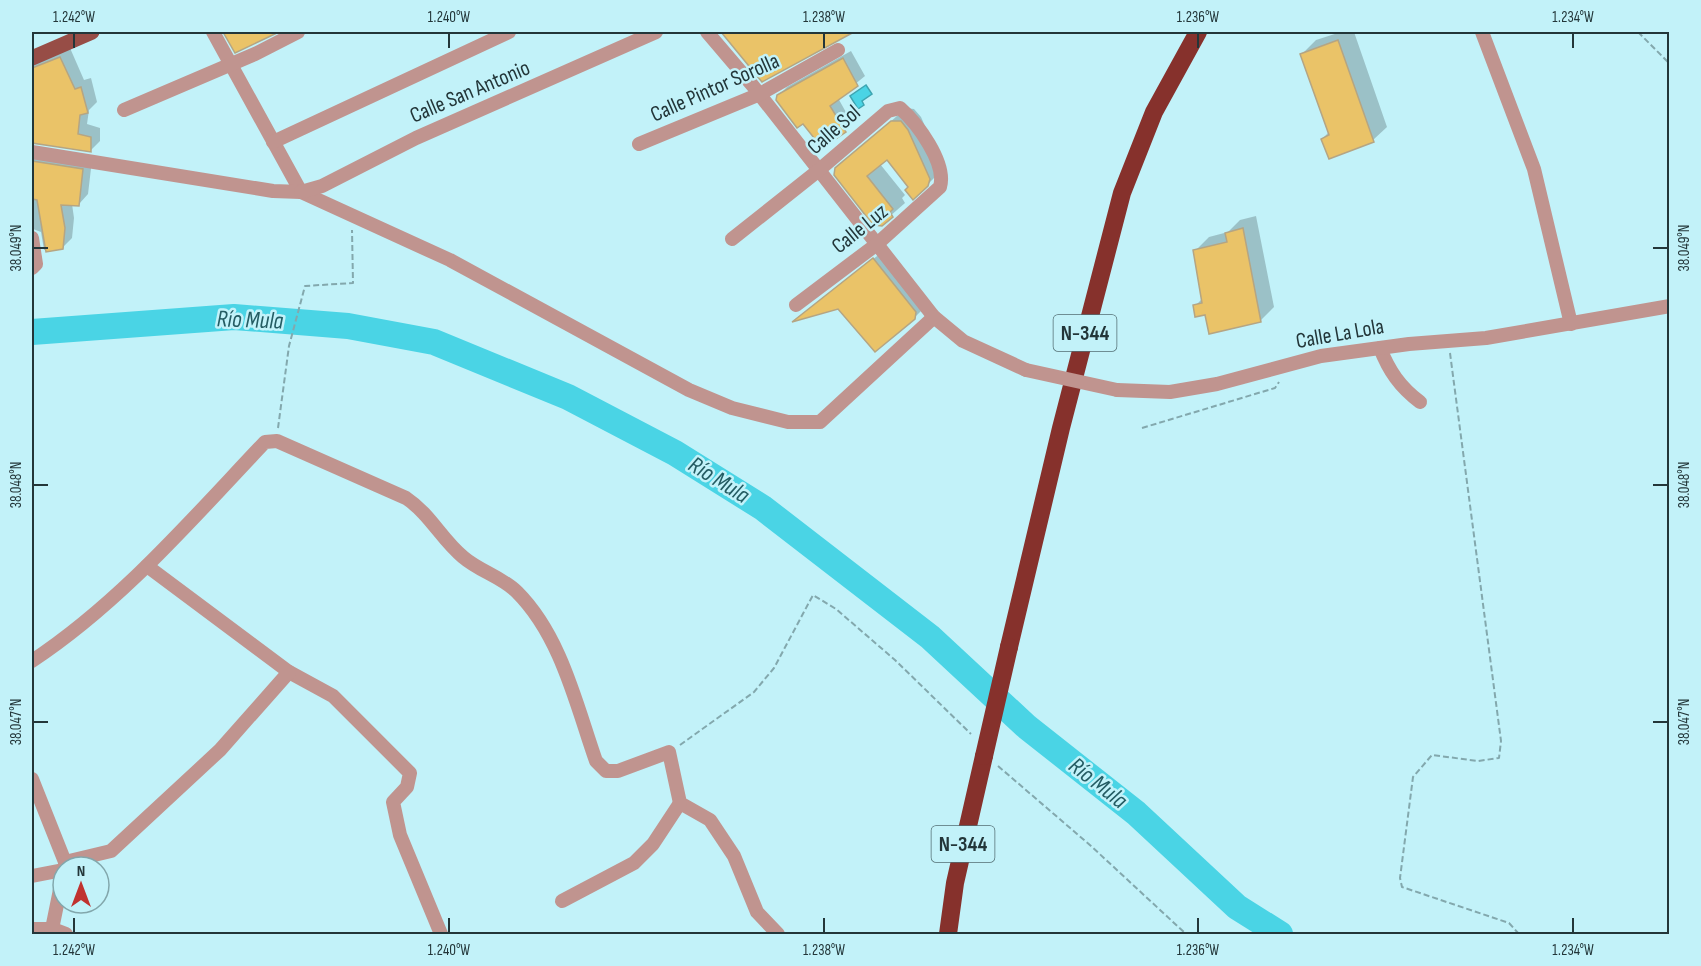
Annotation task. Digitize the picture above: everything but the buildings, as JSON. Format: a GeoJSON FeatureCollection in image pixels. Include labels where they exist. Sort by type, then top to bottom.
{"type":"FeatureCollection","features":[{"type":"Feature","properties":{"kind":"highway","name":"N-344"},"geometry":{"type":"LineString","coordinates":[[948,934],[955,882],[989,758],[1009,647],[1061,428],[1122,193],[1154,112],[1198,32]]}},
{"type":"Feature","properties":{"kind":"main road"},"geometry":{"type":"LineString","coordinates":[[32,58],[92,32]]}},
{"type":"Feature","properties":{"kind":"street"},"geometry":{"type":"LineString","coordinates":[[213,32],[301,192]]}},
{"type":"Feature","properties":{"kind":"street"},"geometry":{"type":"LineString","coordinates":[[124,110],[232,64],[298,32]]}},
{"type":"Feature","properties":{"kind":"street"},"geometry":{"type":"LineString","coordinates":[[273,142],[509,32]]}},
{"type":"Feature","properties":{"kind":"street","name":"Calle San Antonio"},"geometry":{"type":"LineString","coordinates":[[301,192],[322,186],[416,138],[656,32]]}},
{"type":"Feature","properties":{"kind":"street","name":"Calle La Lola"},"geometry":{"type":"LineString","coordinates":[[707,32],[760,94],[934,317],[963,342],[1026,370],[1117,390],[1170,392],[1218,384],[1321,356],[1486,338],[1670,306]]}},
{"type":"Feature","properties":{"kind":"street"},"geometry":{"type":"LineString","coordinates":[[1482,32],[1534,169],[1571,324]]}},
{"type":"Feature","properties":{"kind":"street","name":"Calle Pintor Sorolla"},"geometry":{"type":"LineString","coordinates":[[639,144],[760,94],[838,50]]}},
{"type":"Feature","properties":{"kind":"street","name":"Calle Sol"},"geometry":{"type":"LineString","coordinates":[[732,239],[819,170],[888,111],[900,108],[929,144],[942,178]]}},
{"type":"Feature","properties":{"kind":"street"},"geometry":{"type":"LineString","coordinates":[[32,152],[273,191],[301,192],[450,260],[689,390],[732,408],[788,422],[820,422],[934,317]]}},
{"type":"Feature","properties":{"kind":"street","name":"Calle Luz"},"geometry":{"type":"LineString","coordinates":[[796,305],[877,244],[924,204],[940,186],[942,178]]}},
{"type":"Feature","properties":{"kind":"street"},"geometry":{"type":"LineString","coordinates":[[32,238],[36,264],[32,268]]}},
{"type":"Feature","properties":{"kind":"street"},"geometry":{"type":"LineString","coordinates":[[1380,348],[1389,371],[1408,393],[1420,402]]}},
{"type":"Feature","properties":{"kind":"street"},"geometry":{"type":"LineString","coordinates":[[32,661],[62,642],[105,606],[147,566],[265,442],[277,441],[406,498],[422,508],[462,557],[515,590],[534,610],[554,645],[596,761],[606,771],[618,771],[669,752],[680,803],[653,844],[634,863],[562,900]]}},
{"type":"Feature","properties":{"kind":"street"},"geometry":{"type":"LineString","coordinates":[[147,566],[289,672],[333,696],[410,773],[407,787],[393,802],[400,835],[441,934]]}},
{"type":"Feature","properties":{"kind":"street"},"geometry":{"type":"LineString","coordinates":[[99,855],[111,850],[220,750],[289,672]]}},
{"type":"Feature","properties":{"kind":"street"},"geometry":{"type":"LineString","coordinates":[[32,779],[59,855]]}},
{"type":"Feature","properties":{"kind":"street"},"geometry":{"type":"LineString","coordinates":[[680,803],[710,820],[734,856],[757,912],[778,934]]}},
{"type":"Feature","properties":{"kind":"street"},"geometry":{"type":"LineString","coordinates":[[32,876],[51,872]]}},
{"type":"Feature","properties":{"kind":"street"},"geometry":{"type":"LineString","coordinates":[[32,929],[57,933],[59,915]]}},
{"type":"Feature","properties":{"kind":"path"},"geometry":{"type":"LineString","coordinates":[[1638,32],[1670,64]]}},
{"type":"Feature","properties":{"kind":"path"},"geometry":{"type":"LineString","coordinates":[[277,441],[289,346],[305,286],[353,284],[352,215]]}},
{"type":"Feature","properties":{"kind":"path"},"geometry":{"type":"LineString","coordinates":[[1448,341],[1501,741],[1499,758],[1478,761],[1432,756],[1413,777],[1400,878],[1401,888],[1509,924],[1519,934]]}},
{"type":"Feature","properties":{"kind":"path"},"geometry":{"type":"LineString","coordinates":[[1142,428],[1275,388],[1290,364]]}},
{"type":"Feature","properties":{"kind":"path"},"geometry":{"type":"LineString","coordinates":[[669,752],[754,692],[774,668],[813,595],[836,609],[886,652],[973,736]]}},
{"type":"Feature","properties":{"kind":"path"},"geometry":{"type":"LineString","coordinates":[[989,758],[1091,846],[1186,934]]}},
{"type":"Feature","properties":{"kind":"water"},"geometry":{"type":"Polygon","coordinates":[[[866,85],[872,94],[862,101],[864,105],[858,109],[850,96],[866,85]]]}},
{"type":"Feature","properties":{"kind":"waterway","name":"Río Mula"},"geometry":{"type":"LineString","coordinates":[[32,332],[234,317],[348,326],[434,342],[568,397],[675,453],[763,508],[930,637],[1027,727],[1136,813],[1237,907],[1280,934]]}}]}
